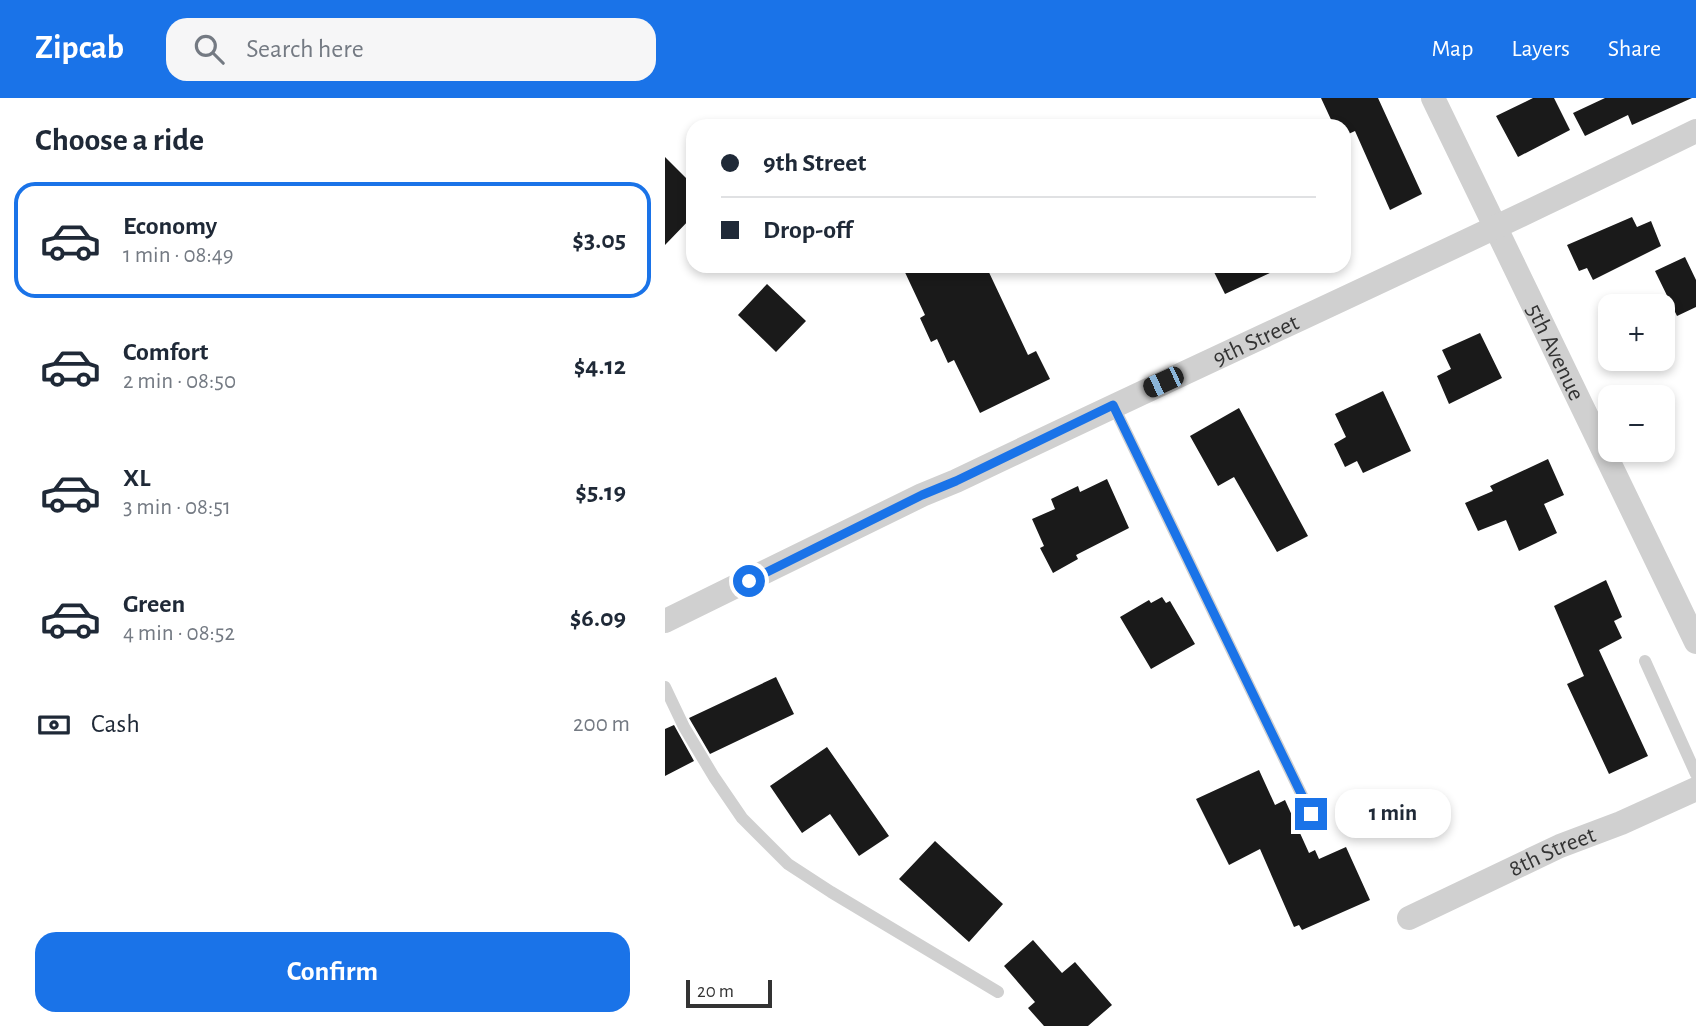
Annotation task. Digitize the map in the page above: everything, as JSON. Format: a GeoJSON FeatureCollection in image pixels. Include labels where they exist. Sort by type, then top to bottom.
{"type":"FeatureCollection","features":[{"type":"Feature","properties":{"kind":"street","name":"5th Avenue"},"geometry":{"type":"LineString","coordinates":[[1433,98],[1696,642]]}},
{"type":"Feature","properties":{"kind":"street","name":"9th Street"},"geometry":{"type":"LineString","coordinates":[[665,621],[922,495],[1387,277],[1496,229],[1696,131]]}},
{"type":"Feature","properties":{"kind":"street","name":"8th Street"},"geometry":{"type":"LineString","coordinates":[[1409,918],[1560,846],[1621,823],[1696,789]]}},
{"type":"Feature","properties":{"kind":"lane"},"geometry":{"type":"LineString","coordinates":[[1113,405],[1311,814]]}},
{"type":"Feature","properties":{"kind":"lane"},"geometry":{"type":"LineString","coordinates":[[1645,661],[1696,774]]}},
{"type":"Feature","properties":{"kind":"lane"},"geometry":{"type":"LineString","coordinates":[[665,687],[684,727],[735,808],[788,864],[998,992]]}},
{"type":"Feature","properties":{"kind":"building"},"geometry":{"type":"Polygon","coordinates":[[[1321,98],[1378,98],[1422,194],[1390,210],[1355,131],[1351,133],[1351,119],[1331,119],[1321,98]]]}},
{"type":"Feature","properties":{"kind":"building"},"geometry":{"type":"Polygon","coordinates":[[[1533,98],[1554,98],[1570,130],[1518,157],[1496,116],[1533,98]]]}},
{"type":"Feature","properties":{"kind":"building"},"geometry":{"type":"Polygon","coordinates":[[[1605,98],[1692,98],[1632,125],[1628,115],[1585,136],[1573,113],[1605,98]]]}},
{"type":"Feature","properties":{"kind":"building"},"geometry":{"type":"Polygon","coordinates":[[[665,157],[686,178],[686,223],[665,245],[665,157]]]}},
{"type":"Feature","properties":{"kind":"building"},"geometry":{"type":"Polygon","coordinates":[[[1632,217],[1637,227],[1651,221],[1661,246],[1593,280],[1587,268],[1579,271],[1567,245],[1632,217]]]}},
{"type":"Feature","properties":{"kind":"building"},"geometry":{"type":"Polygon","coordinates":[[[1685,257],[1696,280],[1696,307],[1677,316],[1675,294],[1666,294],[1655,271],[1685,257]]]}},
{"type":"Feature","properties":{"kind":"building"},"geometry":{"type":"Polygon","coordinates":[[[905,273],[989,273],[1028,355],[1036,351],[1050,379],[980,413],[954,360],[948,363],[937,339],[931,342],[920,318],[925,315],[905,273]]]}},
{"type":"Feature","properties":{"kind":"building"},"geometry":{"type":"Polygon","coordinates":[[[1214,273],[1270,273],[1225,294],[1214,273]]]}},
{"type":"Feature","properties":{"kind":"building"},"geometry":{"type":"Polygon","coordinates":[[[767,284],[806,321],[776,352],[738,315],[767,284]]]}},
{"type":"Feature","properties":{"kind":"building"},"geometry":{"type":"Polygon","coordinates":[[[1480,333],[1502,378],[1449,404],[1437,376],[1451,369],[1442,350],[1480,333]]]}},
{"type":"Feature","properties":{"kind":"building"},"geometry":{"type":"Polygon","coordinates":[[[1383,391],[1411,451],[1363,473],[1357,461],[1345,467],[1334,444],[1346,437],[1335,414],[1383,391]]]}},
{"type":"Feature","properties":{"kind":"building"},"geometry":{"type":"Polygon","coordinates":[[[1239,408],[1308,536],[1277,552],[1234,477],[1218,486],[1190,436],[1239,408]]]}},
{"type":"Feature","properties":{"kind":"building"},"geometry":{"type":"Polygon","coordinates":[[[1548,459],[1564,495],[1544,504],[1557,533],[1519,551],[1506,520],[1478,531],[1465,503],[1493,491],[1490,486],[1548,459]]]}},
{"type":"Feature","properties":{"kind":"building"},"geometry":{"type":"Polygon","coordinates":[[[1107,479],[1129,528],[1076,555],[1078,559],[1053,573],[1040,548],[1044,546],[1032,519],[1055,509],[1051,499],[1078,486],[1080,492],[1107,479]]]}},
{"type":"Feature","properties":{"kind":"building"},"geometry":{"type":"Polygon","coordinates":[[[1606,580],[1622,617],[1614,621],[1622,638],[1599,650],[1648,756],[1609,774],[1567,684],[1584,676],[1554,606],[1606,580]]]}},
{"type":"Feature","properties":{"kind":"building"},"geometry":{"type":"Polygon","coordinates":[[[1162,597],[1166,603],[1170,601],[1195,644],[1151,669],[1120,617],[1149,600],[1151,603],[1162,597]]]}},
{"type":"Feature","properties":{"kind":"building"},"geometry":{"type":"Polygon","coordinates":[[[776,677],[794,714],[710,754],[689,718],[776,677]]]}},
{"type":"Feature","properties":{"kind":"building"},"geometry":{"type":"Polygon","coordinates":[[[674,725],[694,761],[665,776],[665,729],[674,725]]]}},
{"type":"Feature","properties":{"kind":"building"},"geometry":{"type":"Polygon","coordinates":[[[827,747],[889,836],[859,856],[830,814],[802,833],[770,786],[827,747]]]}},
{"type":"Feature","properties":{"kind":"building"},"geometry":{"type":"Polygon","coordinates":[[[1259,770],[1275,805],[1285,800],[1309,853],[1315,850],[1319,859],[1346,847],[1370,900],[1302,930],[1299,925],[1294,927],[1260,849],[1229,865],[1196,799],[1259,770]]]}},
{"type":"Feature","properties":{"kind":"building"},"geometry":{"type":"Polygon","coordinates":[[[935,841],[1003,904],[969,942],[899,879],[935,841]]]}},
{"type":"Feature","properties":{"kind":"building"},"geometry":{"type":"Polygon","coordinates":[[[1033,940],[1062,973],[1075,962],[1112,1005],[1088,1026],[1044,1026],[1028,1008],[1035,1002],[1004,966],[1033,940]]]}},
{"type":"Feature","properties":{"kind":"route"},"geometry":{"type":"LineString","coordinates":[[749,581],[922,495],[1113,405],[1311,814]]}}]}
